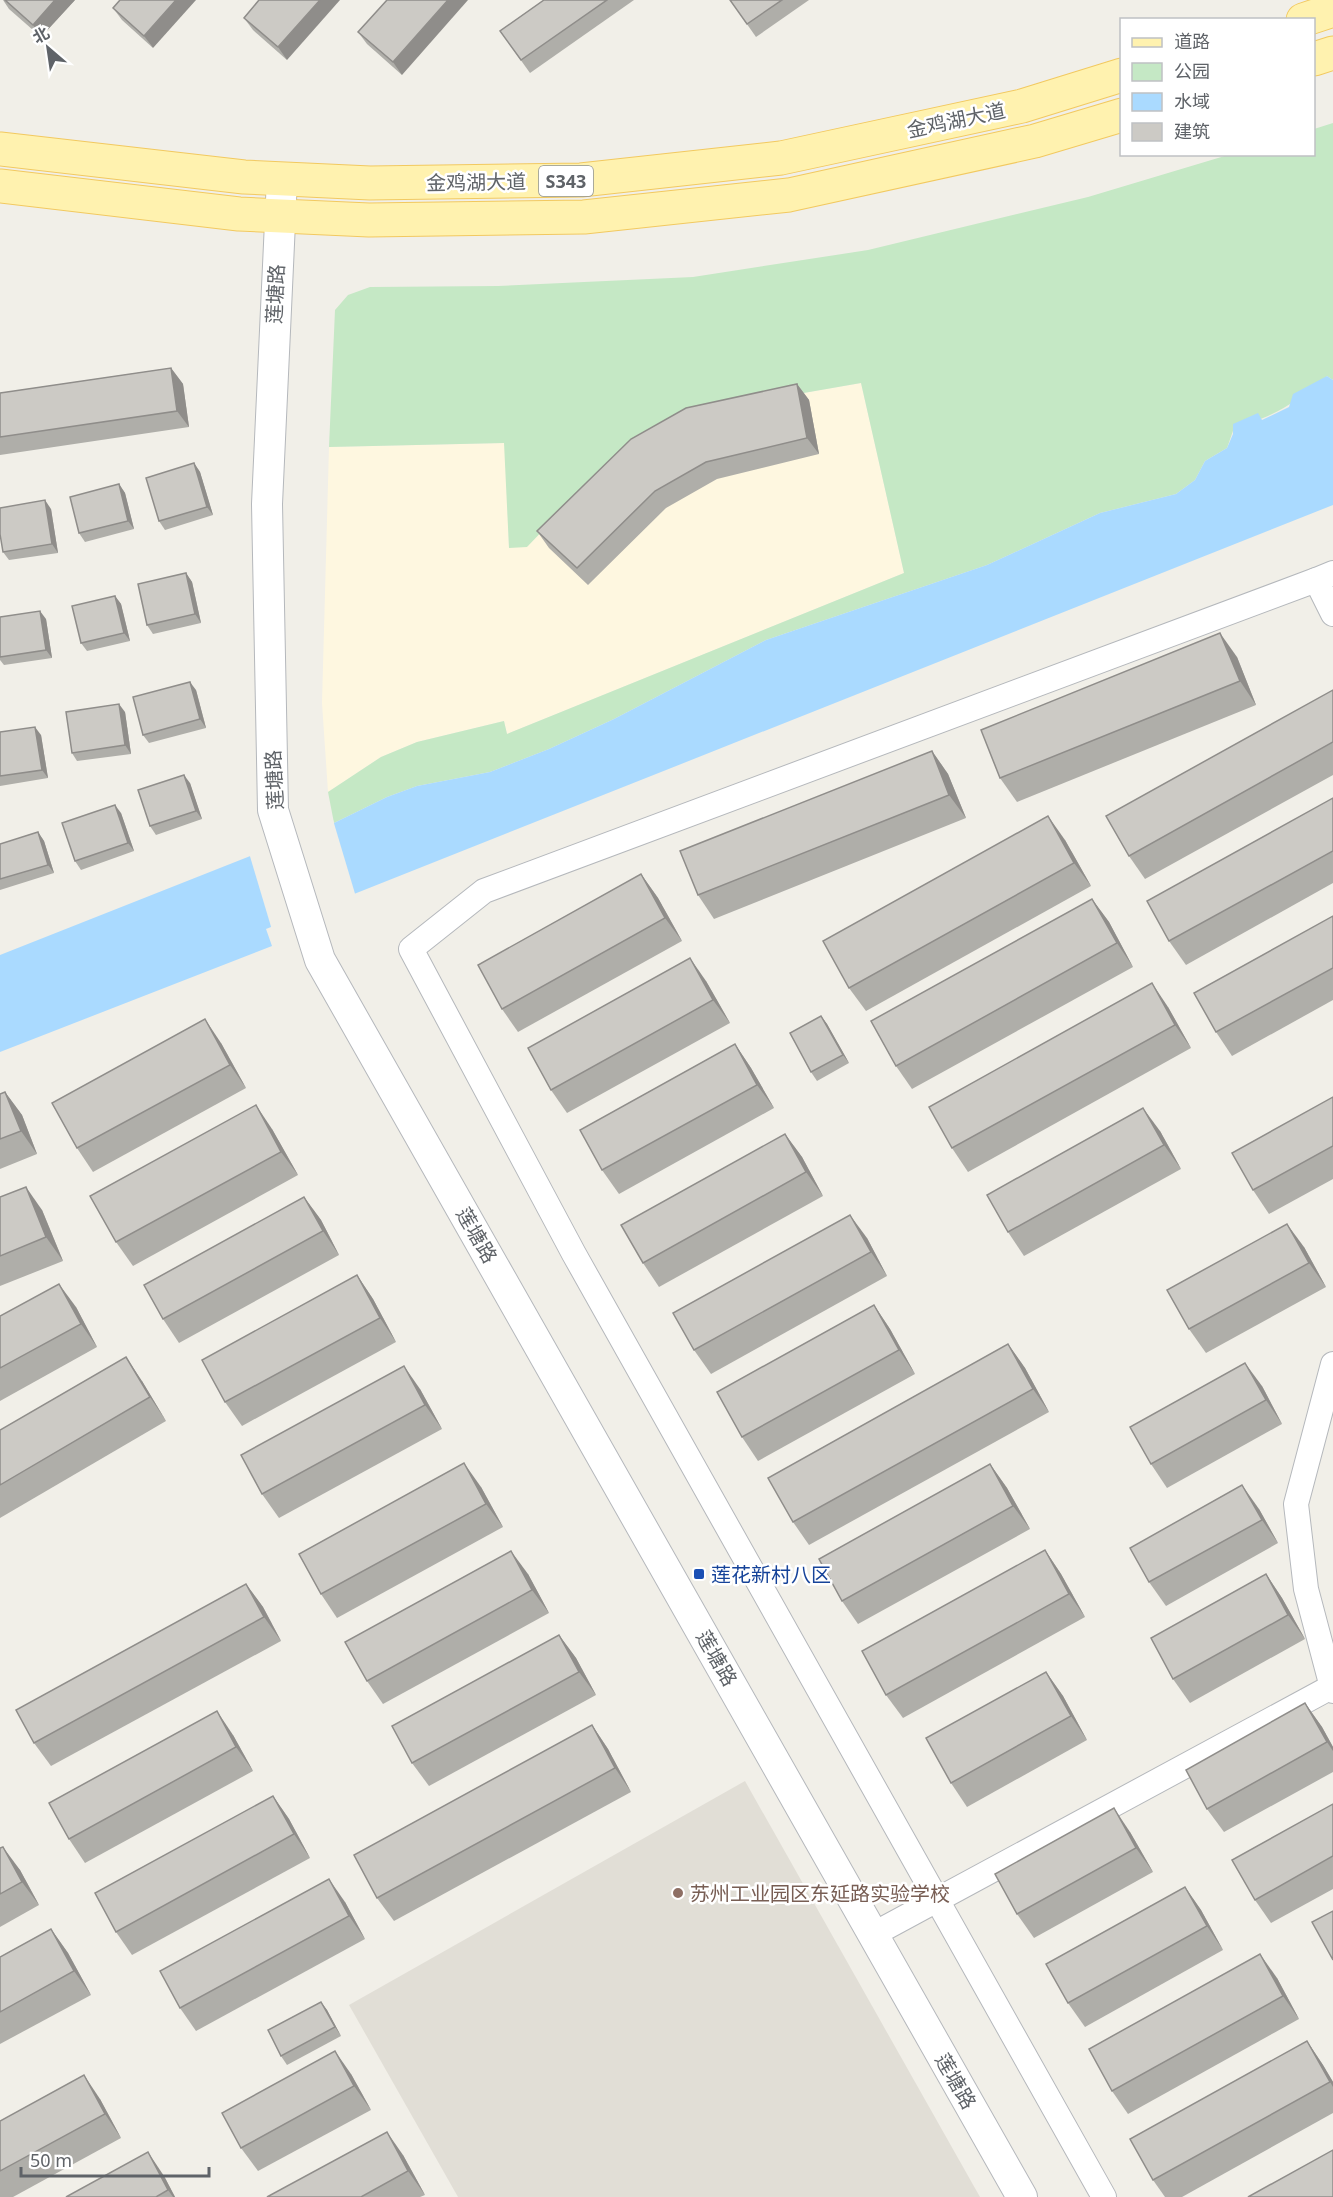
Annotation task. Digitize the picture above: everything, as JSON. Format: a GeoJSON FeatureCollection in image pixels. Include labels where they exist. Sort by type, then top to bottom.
{"type":"FeatureCollection","features":[{"type":"Feature","properties":{"kind":"main road"},"geometry":{"type":"LineString","coordinates":[[1309,18],[1333,10]]}},
{"type":"Feature","properties":{"kind":"main road"},"geometry":{"type":"LineString","coordinates":[[1315,59],[1333,53]]}},
{"type":"Feature","properties":{"kind":"main road","name":"金鸡湖大道"},"geometry":{"type":"LineString","coordinates":[[0,148],[244,177],[370,183],[581,180],[781,158],[1022,106],[1120,76]]}},
{"type":"Feature","properties":{"kind":"main road","name":"金鸡湖大道"},"geometry":{"type":"LineString","coordinates":[[0,186],[239,214],[369,220],[584,217],[789,195],[1035,141],[1120,116]]}},
{"type":"Feature","properties":{"kind":"street","name":"莲塘路"},"geometry":{"type":"LineString","coordinates":[[282,179],[267,504],[273,810],[320,960],[1022,2197]]}},
{"type":"Feature","properties":{"kind":"street"},"geometry":{"type":"LineString","coordinates":[[1104,2197],[574,1254],[411,949],[484,891],[1324,576],[1333,614]]}},
{"type":"Feature","properties":{"kind":"street"},"geometry":{"type":"LineString","coordinates":[[874,1934],[1332,1688],[1306,1588],[1296,1504],[1333,1364]]}},
{"type":"Feature","properties":{"kind":"shaded area"},"geometry":{"type":"Polygon","coordinates":[[[861,383],[904,573],[507,734],[504,721],[417,742],[381,757],[328,792],[322,703],[329,447],[505,443],[509,548],[617,452],[689,413],[861,383]]]}},
{"type":"Feature","properties":{"kind":"shaded area","name":"苏州工业园区东延路实验学校"},"geometry":{"type":"Polygon","coordinates":[[[745,1781],[980,2197],[458,2197],[349,2005],[745,1781]]]}},
{"type":"Feature","properties":{"kind":"green space"},"geometry":{"type":"Polygon","coordinates":[[[1333,123],[1333,380],[1327,376],[1284,408],[1234,428],[1227,448],[1205,461],[1195,480],[1176,494],[1100,513],[987,565],[766,640],[614,719],[549,749],[490,772],[417,786],[387,797],[334,823],[328,792],[381,757],[417,742],[504,721],[507,734],[904,573],[861,383],[689,413],[618,452],[527,547],[509,548],[504,443],[329,447],[335,310],[348,295],[370,287],[498,286],[693,277],[868,250],[1088,197],[1225,156],[1315,156],[1315,129],[1333,123]]]}},
{"type":"Feature","properties":{"kind":"water"},"geometry":{"type":"Polygon","coordinates":[[[1327,376],[1333,380],[1333,505],[266,929],[272,946],[0,1052],[0,955],[334,823],[387,797],[417,786],[490,772],[549,749],[614,719],[766,640],[987,565],[1100,513],[1176,494],[1195,480],[1205,461],[1227,448],[1233,434],[1233,424],[1258,413],[1262,420],[1289,407],[1293,394],[1327,376]]]}},
{"type":"Feature","properties":{"kind":"pier"},"geometry":{"type":"Polygon","coordinates":[[[333,820],[356,897],[272,930],[249,853],[333,820]]]}},
{"type":"Feature","properties":{"kind":"building"},"geometry":{"type":"Polygon","coordinates":[[[5,0],[55,0],[33,25],[5,0]]]}},
{"type":"Feature","properties":{"kind":"building"},"geometry":{"type":"Polygon","coordinates":[[[120,0],[176,0],[144,36],[113,8],[120,0]]]}},
{"type":"Feature","properties":{"kind":"building"},"geometry":{"type":"Polygon","coordinates":[[[259,0],[320,0],[278,47],[244,18],[259,0]]]}},
{"type":"Feature","properties":{"kind":"building"},"geometry":{"type":"Polygon","coordinates":[[[387,0],[448,0],[393,62],[358,32],[387,0]]]}},
{"type":"Feature","properties":{"kind":"building"},"geometry":{"type":"Polygon","coordinates":[[[544,0],[607,0],[521,60],[500,31],[544,0]]]}},
{"type":"Feature","properties":{"kind":"building"},"geometry":{"type":"Polygon","coordinates":[[[730,0],[782,0],[747,24],[730,0]]]}},
{"type":"Feature","properties":{"kind":"building"},"geometry":{"type":"Polygon","coordinates":[[[171,368],[177,411],[0,437],[0,393],[171,368]]]}},
{"type":"Feature","properties":{"kind":"building"},"geometry":{"type":"Polygon","coordinates":[[[797,384],[807,438],[706,462],[655,491],[577,568],[537,531],[631,439],[686,408],[797,384]]]}},
{"type":"Feature","properties":{"kind":"building"},"geometry":{"type":"Polygon","coordinates":[[[194,463],[207,507],[159,521],[146,478],[194,463]]]}},
{"type":"Feature","properties":{"kind":"building"},"geometry":{"type":"Polygon","coordinates":[[[119,484],[128,521],[79,533],[70,497],[119,484]]]}},
{"type":"Feature","properties":{"kind":"building"},"geometry":{"type":"Polygon","coordinates":[[[45,500],[52,544],[3,552],[0,508],[45,500]]]}},
{"type":"Feature","properties":{"kind":"building"},"geometry":{"type":"Polygon","coordinates":[[[186,573],[195,614],[147,625],[138,584],[186,573]]]}},
{"type":"Feature","properties":{"kind":"building"},"geometry":{"type":"Polygon","coordinates":[[[115,596],[124,633],[81,643],[72,606],[115,596]]]}},
{"type":"Feature","properties":{"kind":"building"},"geometry":{"type":"Polygon","coordinates":[[[40,611],[46,650],[0,657],[0,617],[40,611]]]}},
{"type":"Feature","properties":{"kind":"building"},"geometry":{"type":"Polygon","coordinates":[[[1220,633],[1240,681],[1000,778],[981,730],[1220,633]]]}},
{"type":"Feature","properties":{"kind":"building"},"geometry":{"type":"Polygon","coordinates":[[[190,682],[200,719],[143,735],[133,697],[190,682]]]}},
{"type":"Feature","properties":{"kind":"building"},"geometry":{"type":"Polygon","coordinates":[[[1333,690],[1333,742],[1129,856],[1106,816],[1333,690]]]}},
{"type":"Feature","properties":{"kind":"building"},"geometry":{"type":"Polygon","coordinates":[[[119,704],[125,745],[72,753],[66,712],[119,704]]]}},
{"type":"Feature","properties":{"kind":"building"},"geometry":{"type":"Polygon","coordinates":[[[35,727],[42,770],[0,776],[0,732],[35,727]]]}},
{"type":"Feature","properties":{"kind":"building"},"geometry":{"type":"Polygon","coordinates":[[[932,751],[949,795],[698,895],[680,851],[932,751]]]}},
{"type":"Feature","properties":{"kind":"building"},"geometry":{"type":"Polygon","coordinates":[[[184,775],[196,811],[150,826],[138,790],[184,775]]]}},
{"type":"Feature","properties":{"kind":"building"},"geometry":{"type":"Polygon","coordinates":[[[1333,798],[1333,851],[1169,941],[1147,901],[1333,798]]]}},
{"type":"Feature","properties":{"kind":"building"},"geometry":{"type":"Polygon","coordinates":[[[115,805],[128,843],[75,861],[62,823],[115,805]]]}},
{"type":"Feature","properties":{"kind":"building"},"geometry":{"type":"Polygon","coordinates":[[[1048,816],[1074,863],[849,988],[823,941],[1048,816]]]}},
{"type":"Feature","properties":{"kind":"building"},"geometry":{"type":"Polygon","coordinates":[[[38,832],[48,865],[0,879],[0,844],[38,832]]]}},
{"type":"Feature","properties":{"kind":"building"},"geometry":{"type":"Polygon","coordinates":[[[641,874],[665,918],[502,1009],[478,965],[641,874]]]}},
{"type":"Feature","properties":{"kind":"building"},"geometry":{"type":"Polygon","coordinates":[[[1092,899],[1117,943],[896,1066],[871,1021],[1092,899]]]}},
{"type":"Feature","properties":{"kind":"building"},"geometry":{"type":"Polygon","coordinates":[[[1333,916],[1333,968],[1216,1032],[1194,993],[1333,916]]]}},
{"type":"Feature","properties":{"kind":"building"},"geometry":{"type":"Polygon","coordinates":[[[690,958],[713,1000],[551,1090],[528,1048],[690,958]]]}},
{"type":"Feature","properties":{"kind":"building"},"geometry":{"type":"Polygon","coordinates":[[[1152,983],[1175,1025],[952,1148],[929,1107],[1152,983]]]}},
{"type":"Feature","properties":{"kind":"building"},"geometry":{"type":"Polygon","coordinates":[[[821,1016],[843,1055],[811,1072],[790,1033],[821,1016]]]}},
{"type":"Feature","properties":{"kind":"building"},"geometry":{"type":"Polygon","coordinates":[[[205,1019],[230,1065],[77,1148],[52,1103],[205,1019]]]}},
{"type":"Feature","properties":{"kind":"building"},"geometry":{"type":"Polygon","coordinates":[[[735,1044],[757,1085],[602,1170],[580,1130],[735,1044]]]}},
{"type":"Feature","properties":{"kind":"building"},"geometry":{"type":"Polygon","coordinates":[[[5,1092],[21,1131],[0,1139],[0,1094],[5,1092]]]}},
{"type":"Feature","properties":{"kind":"building"},"geometry":{"type":"Polygon","coordinates":[[[1333,1097],[1333,1146],[1253,1190],[1232,1153],[1333,1097]]]}},
{"type":"Feature","properties":{"kind":"building"},"geometry":{"type":"Polygon","coordinates":[[[256,1105],[281,1152],[116,1242],[90,1196],[256,1105]]]}},
{"type":"Feature","properties":{"kind":"building"},"geometry":{"type":"Polygon","coordinates":[[[1143,1108],[1164,1145],[1008,1232],[987,1195],[1143,1108]]]}},
{"type":"Feature","properties":{"kind":"building"},"geometry":{"type":"Polygon","coordinates":[[[785,1134],[806,1172],[643,1263],[621,1225],[785,1134]]]}},
{"type":"Feature","properties":{"kind":"building"},"geometry":{"type":"Polygon","coordinates":[[[26,1187],[46,1237],[0,1256],[0,1197],[26,1187]]]}},
{"type":"Feature","properties":{"kind":"building"},"geometry":{"type":"Polygon","coordinates":[[[304,1197],[323,1231],[163,1319],[144,1285],[304,1197]]]}},
{"type":"Feature","properties":{"kind":"building"},"geometry":{"type":"Polygon","coordinates":[[[850,1215],[871,1252],[694,1350],[673,1313],[850,1215]]]}},
{"type":"Feature","properties":{"kind":"building"},"geometry":{"type":"Polygon","coordinates":[[[1287,1224],[1309,1263],[1189,1329],[1167,1290],[1287,1224]]]}},
{"type":"Feature","properties":{"kind":"building"},"geometry":{"type":"Polygon","coordinates":[[[357,1275],[380,1318],[225,1402],[202,1360],[357,1275]]]}},
{"type":"Feature","properties":{"kind":"building"},"geometry":{"type":"Polygon","coordinates":[[[59,1284],[81,1324],[0,1368],[0,1316],[59,1284]]]}},
{"type":"Feature","properties":{"kind":"building"},"geometry":{"type":"Polygon","coordinates":[[[874,1305],[899,1350],[742,1437],[717,1392],[874,1305]]]}},
{"type":"Feature","properties":{"kind":"building"},"geometry":{"type":"Polygon","coordinates":[[[1008,1344],[1033,1389],[793,1522],[768,1478],[1008,1344]]]}},
{"type":"Feature","properties":{"kind":"building"},"geometry":{"type":"Polygon","coordinates":[[[126,1357],[150,1397],[0,1485],[0,1430],[126,1357]]]}},
{"type":"Feature","properties":{"kind":"building"},"geometry":{"type":"Polygon","coordinates":[[[1245,1363],[1266,1400],[1151,1464],[1130,1427],[1245,1363]]]}},
{"type":"Feature","properties":{"kind":"building"},"geometry":{"type":"Polygon","coordinates":[[[404,1366],[425,1405],[262,1494],[241,1455],[404,1366]]]}},
{"type":"Feature","properties":{"kind":"building"},"geometry":{"type":"Polygon","coordinates":[[[464,1463],[486,1504],[321,1594],[299,1554],[464,1463]]]}},
{"type":"Feature","properties":{"kind":"building"},"geometry":{"type":"Polygon","coordinates":[[[990,1464],[1013,1506],[842,1601],[819,1559],[990,1464]]]}},
{"type":"Feature","properties":{"kind":"building"},"geometry":{"type":"Polygon","coordinates":[[[1242,1485],[1262,1520],[1149,1582],[1130,1548],[1242,1485]]]}},
{"type":"Feature","properties":{"kind":"building"},"geometry":{"type":"Polygon","coordinates":[[[1045,1550],[1069,1594],[886,1695],[862,1651],[1045,1550]]]}},
{"type":"Feature","properties":{"kind":"building"},"geometry":{"type":"Polygon","coordinates":[[[511,1551],[532,1590],[367,1681],[345,1642],[511,1551]]]}},
{"type":"Feature","properties":{"kind":"building"},"geometry":{"type":"Polygon","coordinates":[[[1266,1574],[1288,1615],[1173,1679],[1151,1638],[1266,1574]]]}},
{"type":"Feature","properties":{"kind":"building"},"geometry":{"type":"Polygon","coordinates":[[[246,1584],[264,1617],[34,1743],[16,1710],[246,1584]]]}},
{"type":"Feature","properties":{"kind":"building"},"geometry":{"type":"Polygon","coordinates":[[[559,1635],[579,1672],[412,1763],[392,1726],[559,1635]]]}},
{"type":"Feature","properties":{"kind":"building"},"geometry":{"type":"Polygon","coordinates":[[[1046,1672],[1071,1716],[951,1783],[926,1738],[1046,1672]]]}},
{"type":"Feature","properties":{"kind":"building"},"geometry":{"type":"Polygon","coordinates":[[[1305,1703],[1327,1742],[1207,1809],[1186,1770],[1305,1703]]]}},
{"type":"Feature","properties":{"kind":"building"},"geometry":{"type":"Polygon","coordinates":[[[217,1711],[236,1747],[69,1839],[49,1803],[217,1711]]]}},
{"type":"Feature","properties":{"kind":"building"},"geometry":{"type":"Polygon","coordinates":[[[592,1725],[615,1768],[377,1898],[354,1855],[592,1725]]]}},
{"type":"Feature","properties":{"kind":"building"},"geometry":{"type":"Polygon","coordinates":[[[273,1796],[294,1834],[116,1932],[95,1893],[273,1796]]]}},
{"type":"Feature","properties":{"kind":"building"},"geometry":{"type":"Polygon","coordinates":[[[1333,1804],[1333,1856],[1255,1900],[1232,1860],[1333,1804]]]}},
{"type":"Feature","properties":{"kind":"building"},"geometry":{"type":"Polygon","coordinates":[[[1114,1808],[1136,1848],[1017,1914],[995,1874],[1114,1808]]]}},
{"type":"Feature","properties":{"kind":"building"},"geometry":{"type":"Polygon","coordinates":[[[3,1847],[22,1882],[0,1894],[0,1848],[3,1847]]]}},
{"type":"Feature","properties":{"kind":"building"},"geometry":{"type":"Polygon","coordinates":[[[329,1879],[349,1916],[180,2008],[160,1971],[329,1879]]]}},
{"type":"Feature","properties":{"kind":"building"},"geometry":{"type":"Polygon","coordinates":[[[1185,1887],[1207,1926],[1068,2003],[1046,1964],[1185,1887]]]}},
{"type":"Feature","properties":{"kind":"building"},"geometry":{"type":"Polygon","coordinates":[[[1333,1911],[1333,1960],[1312,1922],[1333,1911]]]}},
{"type":"Feature","properties":{"kind":"building"},"geometry":{"type":"Polygon","coordinates":[[[51,1929],[74,1971],[0,2012],[0,1957],[51,1929]]]}},
{"type":"Feature","properties":{"kind":"building"},"geometry":{"type":"Polygon","coordinates":[[[1260,1954],[1283,1996],[1112,2091],[1089,2049],[1260,1954]]]}},
{"type":"Feature","properties":{"kind":"building"},"geometry":{"type":"Polygon","coordinates":[[[321,2002],[335,2027],[281,2056],[268,2030],[321,2002]]]}},
{"type":"Feature","properties":{"kind":"building"},"geometry":{"type":"Polygon","coordinates":[[[1307,2041],[1330,2082],[1153,2180],[1130,2139],[1307,2041]]]}},
{"type":"Feature","properties":{"kind":"building"},"geometry":{"type":"Polygon","coordinates":[[[335,2051],[354,2086],[241,2148],[222,2113],[335,2051]]]}},
{"type":"Feature","properties":{"kind":"building"},"geometry":{"type":"Polygon","coordinates":[[[84,2075],[105,2114],[0,2171],[0,2121],[84,2075]]]}},
{"type":"Feature","properties":{"kind":"building"},"geometry":{"type":"Polygon","coordinates":[[[387,2132],[408,2171],[361,2197],[267,2197],[387,2132]]]}},
{"type":"Feature","properties":{"kind":"building"},"geometry":{"type":"Polygon","coordinates":[[[1333,2150],[1333,2197],[1248,2197],[1333,2150]]]}},
{"type":"Feature","properties":{"kind":"building"},"geometry":{"type":"Polygon","coordinates":[[[148,2152],[168,2190],[156,2197],[66,2197],[148,2152]]]}},
{"type":"Feature","properties":{"kind":"place","name":"莲花新村八区"},"geometry":{"type":"Point","coordinates":[699,1574]}},
{"type":"Feature","properties":{"kind":"place","name":"苏州工业园区东延路实验学校"},"geometry":{"type":"Point","coordinates":[678,1893]}}]}
